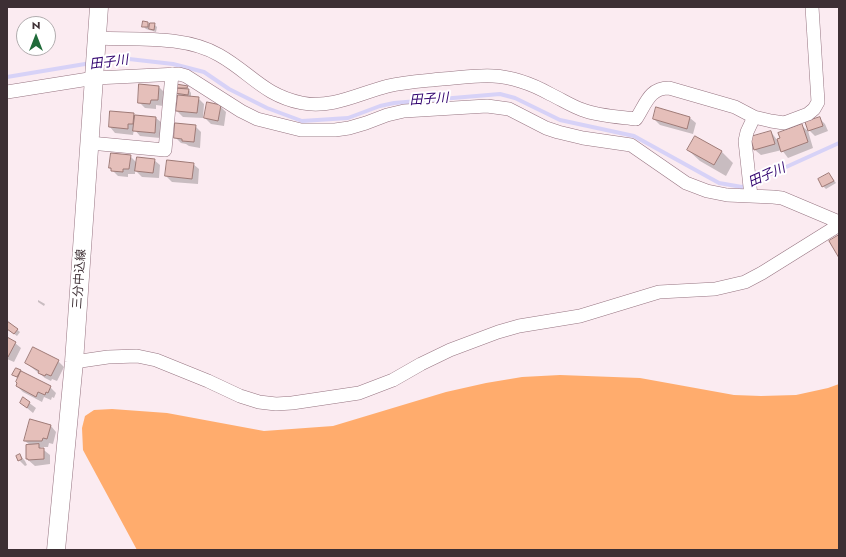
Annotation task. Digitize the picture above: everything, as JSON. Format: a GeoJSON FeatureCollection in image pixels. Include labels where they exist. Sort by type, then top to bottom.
{"type":"FeatureCollection","features":[{"type":"Feature","properties":{"kind":"main road","name":"三分中込線"},"geometry":{"type":"LineString","coordinates":[[56,550],[74,362],[99,7]]}},
{"type":"Feature","properties":{"kind":"street"},"geometry":{"type":"LineString","coordinates":[[97,46],[165,40],[204,48],[219,54],[273,94],[288,100],[305,104],[333,102],[406,82],[493,76],[513,78],[528,83],[584,111],[623,118],[636,119],[650,96],[655,91],[661,88],[669,88],[734,107],[754,117],[784,123],[808,114],[814,109],[818,102],[812,7]]}},
{"type":"Feature","properties":{"kind":"street"},"geometry":{"type":"LineString","coordinates":[[90,143],[165,150],[172,74]]}},
{"type":"Feature","properties":{"kind":"street"},"geometry":{"type":"LineString","coordinates":[[7,92],[95,75],[172,74],[186,76],[241,111],[257,119],[301,130],[349,128],[404,111],[487,106],[498,107],[509,109],[546,128],[558,132],[583,138],[631,145],[686,183],[702,189],[727,195],[750,195],[782,198],[839,222]]}},
{"type":"Feature","properties":{"kind":"street"},"geometry":{"type":"LineString","coordinates":[[750,195],[745,141],[747,132],[754,117]]}},
{"type":"Feature","properties":{"kind":"street"},"geometry":{"type":"LineString","coordinates":[[74,362],[108,357],[137,356],[156,360],[240,396],[259,402],[276,404],[359,393],[393,380],[450,350],[498,332],[519,326],[580,316],[659,292],[715,289],[745,282],[839,225]]}},
{"type":"Feature","properties":{"kind":"shaded area"},"geometry":{"type":"Polygon","coordinates":[[[560,375],[640,378],[734,395],[761,396],[796,395],[839,384],[839,550],[137,550],[83,450],[82,428],[85,416],[94,410],[112,409],[167,413],[264,431],[333,426],[446,392],[486,383],[522,377],[560,375]]]}},
{"type":"Feature","properties":{"kind":"building"},"geometry":{"type":"Polygon","coordinates":[[[143,21],[148,22],[148,27],[142,27],[143,21]]]}},
{"type":"Feature","properties":{"kind":"building"},"geometry":{"type":"Polygon","coordinates":[[[150,23],[155,23],[154,30],[149,29],[150,23]]]}},
{"type":"Feature","properties":{"kind":"building"},"geometry":{"type":"Polygon","coordinates":[[[139,84],[159,86],[158,100],[151,100],[150,104],[138,103],[139,84]]]}},
{"type":"Feature","properties":{"kind":"building"},"geometry":{"type":"Polygon","coordinates":[[[176,84],[188,86],[187,88],[176,88],[176,84]]]}},
{"type":"Feature","properties":{"kind":"building"},"geometry":{"type":"Polygon","coordinates":[[[174,88],[189,89],[188,95],[174,93],[174,88]]]}},
{"type":"Feature","properties":{"kind":"building"},"geometry":{"type":"Polygon","coordinates":[[[178,95],[199,97],[197,113],[176,111],[178,95]]]}},
{"type":"Feature","properties":{"kind":"building"},"geometry":{"type":"Polygon","coordinates":[[[207,102],[221,105],[218,121],[204,118],[207,102]]]}},
{"type":"Feature","properties":{"kind":"building"},"geometry":{"type":"Polygon","coordinates":[[[656,107],[690,117],[687,129],[653,119],[656,107]]]}},
{"type":"Feature","properties":{"kind":"building"},"geometry":{"type":"Polygon","coordinates":[[[110,111],[134,113],[133,124],[128,124],[128,129],[109,127],[110,111]]]}},
{"type":"Feature","properties":{"kind":"building"},"geometry":{"type":"Polygon","coordinates":[[[135,115],[156,117],[155,133],[133,131],[135,115]]]}},
{"type":"Feature","properties":{"kind":"building"},"geometry":{"type":"Polygon","coordinates":[[[820,117],[823,126],[808,131],[805,122],[820,117]]]}},
{"type":"Feature","properties":{"kind":"building"},"geometry":{"type":"Polygon","coordinates":[[[175,123],[196,125],[194,142],[182,141],[182,139],[174,138],[175,123]]]}},
{"type":"Feature","properties":{"kind":"building"},"geometry":{"type":"Polygon","coordinates":[[[802,124],[808,142],[781,152],[777,139],[780,138],[778,133],[802,124]]]}},
{"type":"Feature","properties":{"kind":"building"},"geometry":{"type":"Polygon","coordinates":[[[771,131],[775,144],[754,150],[750,137],[771,131]]]}},
{"type":"Feature","properties":{"kind":"building"},"geometry":{"type":"Polygon","coordinates":[[[695,136],[722,151],[714,165],[687,150],[695,136]]]}},
{"type":"Feature","properties":{"kind":"building"},"geometry":{"type":"Polygon","coordinates":[[[111,153],[131,155],[129,169],[123,169],[123,172],[111,171],[111,168],[109,168],[111,153]]]}},
{"type":"Feature","properties":{"kind":"building"},"geometry":{"type":"Polygon","coordinates":[[[137,157],[155,159],[153,173],[135,171],[137,157]]]}},
{"type":"Feature","properties":{"kind":"building"},"geometry":{"type":"Polygon","coordinates":[[[167,160],[194,163],[192,179],[165,176],[167,160]]]}},
{"type":"Feature","properties":{"kind":"building"},"geometry":{"type":"Polygon","coordinates":[[[829,173],[834,181],[822,187],[818,179],[829,173]]]}},
{"type":"Feature","properties":{"kind":"building"},"geometry":{"type":"Polygon","coordinates":[[[839,235],[839,258],[829,241],[839,235]]]}},
{"type":"Feature","properties":{"kind":"building"},"geometry":{"type":"Polygon","coordinates":[[[7,321],[18,329],[14,334],[7,329],[7,321]]]}},
{"type":"Feature","properties":{"kind":"building"},"geometry":{"type":"Polygon","coordinates":[[[7,337],[16,342],[8,357],[7,356],[7,337]]]}},
{"type":"Feature","properties":{"kind":"building"},"geometry":{"type":"Polygon","coordinates":[[[33,347],[59,360],[51,376],[46,374],[45,376],[38,373],[39,371],[25,363],[33,347]]]}},
{"type":"Feature","properties":{"kind":"building"},"geometry":{"type":"Polygon","coordinates":[[[16,368],[21,370],[17,377],[12,375],[16,368]]]}},
{"type":"Feature","properties":{"kind":"building"},"geometry":{"type":"Polygon","coordinates":[[[21,371],[51,386],[48,393],[46,392],[45,395],[38,392],[36,397],[16,386],[16,382],[21,371]]]}},
{"type":"Feature","properties":{"kind":"building"},"geometry":{"type":"Polygon","coordinates":[[[23,397],[30,402],[27,408],[20,403],[23,397]]]}},
{"type":"Feature","properties":{"kind":"building"},"geometry":{"type":"Polygon","coordinates":[[[30,419],[51,425],[47,439],[43,438],[42,441],[24,441],[30,419]]]}},
{"type":"Feature","properties":{"kind":"building"},"geometry":{"type":"Polygon","coordinates":[[[39,444],[39,448],[44,448],[44,459],[26,459],[26,445],[39,444]]]}},
{"type":"Feature","properties":{"kind":"building"},"geometry":{"type":"Polygon","coordinates":[[[20,454],[22,459],[18,461],[16,456],[20,454]]]}},
{"type":"Feature","properties":{"kind":"waterway","name":"田子川"},"geometry":{"type":"LineString","coordinates":[[99,62],[129,59],[173,64],[204,72],[229,89],[267,108],[302,121],[348,118],[380,106],[394,103],[500,94],[515,98],[560,120],[634,136],[719,183],[742,187],[839,143]]}},
{"type":"Feature","properties":{"kind":"waterway","name":"田子川"},"geometry":{"type":"LineString","coordinates":[[7,77],[91,63]]}}]}
